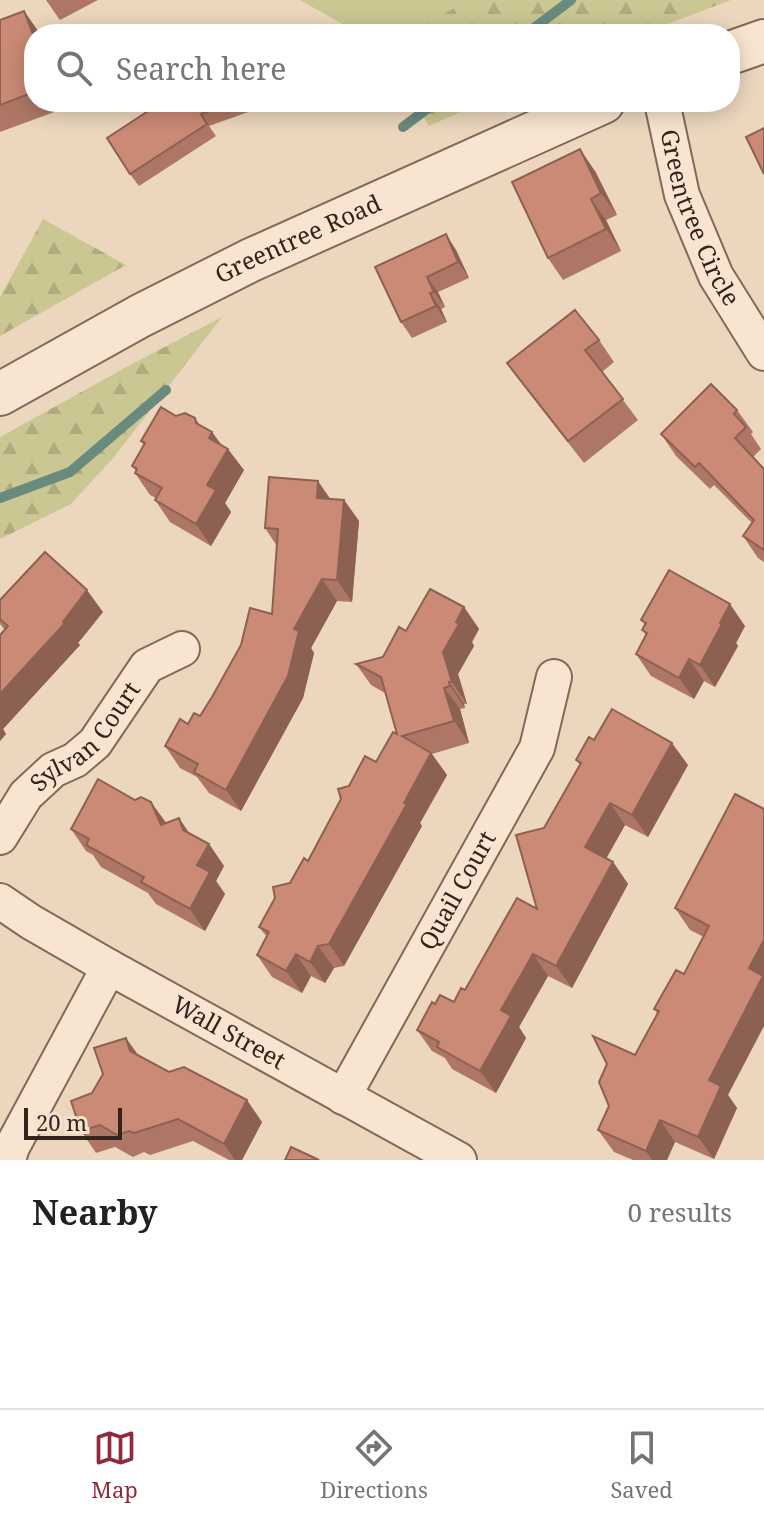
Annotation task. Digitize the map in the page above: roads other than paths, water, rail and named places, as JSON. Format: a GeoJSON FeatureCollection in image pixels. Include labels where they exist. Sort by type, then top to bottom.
{"type":"FeatureCollection","features":[{"type":"Feature","properties":{"kind":"street"},"geometry":{"type":"LineString","coordinates":[[740,49],[764,41]]}},
{"type":"Feature","properties":{"kind":"street","name":"Greentree Road"},"geometry":{"type":"LineString","coordinates":[[0,394],[140,316],[251,260],[581,112]]}},
{"type":"Feature","properties":{"kind":"street","name":"Greentree Circle"},"geometry":{"type":"LineString","coordinates":[[664,112],[682,195],[716,276],[759,334]]}},
{"type":"Feature","properties":{"kind":"street","name":"Sylvan Court"},"geometry":{"type":"LineString","coordinates":[[0,837],[26,795],[53,770],[75,760],[95,743],[147,666],[182,649]]}},
{"type":"Feature","properties":{"kind":"street","name":"Quail Court"},"geometry":{"type":"LineString","coordinates":[[343,1097],[537,748],[554,677]]}},
{"type":"Feature","properties":{"kind":"street","name":"Wall Street"},"geometry":{"type":"LineString","coordinates":[[0,901],[109,967],[459,1160]]}},
{"type":"Feature","properties":{"kind":"street"},"geometry":{"type":"LineString","coordinates":[[8,1160],[12,1147],[109,967]]}},
{"type":"Feature","properties":{"kind":"waterway"},"geometry":{"type":"LineString","coordinates":[[539,24],[571,0]]}},
{"type":"Feature","properties":{"kind":"waterway"},"geometry":{"type":"LineString","coordinates":[[403,127],[423,112]]}},
{"type":"Feature","properties":{"kind":"waterway"},"geometry":{"type":"LineString","coordinates":[[0,498],[70,472],[166,390]]}}]}
